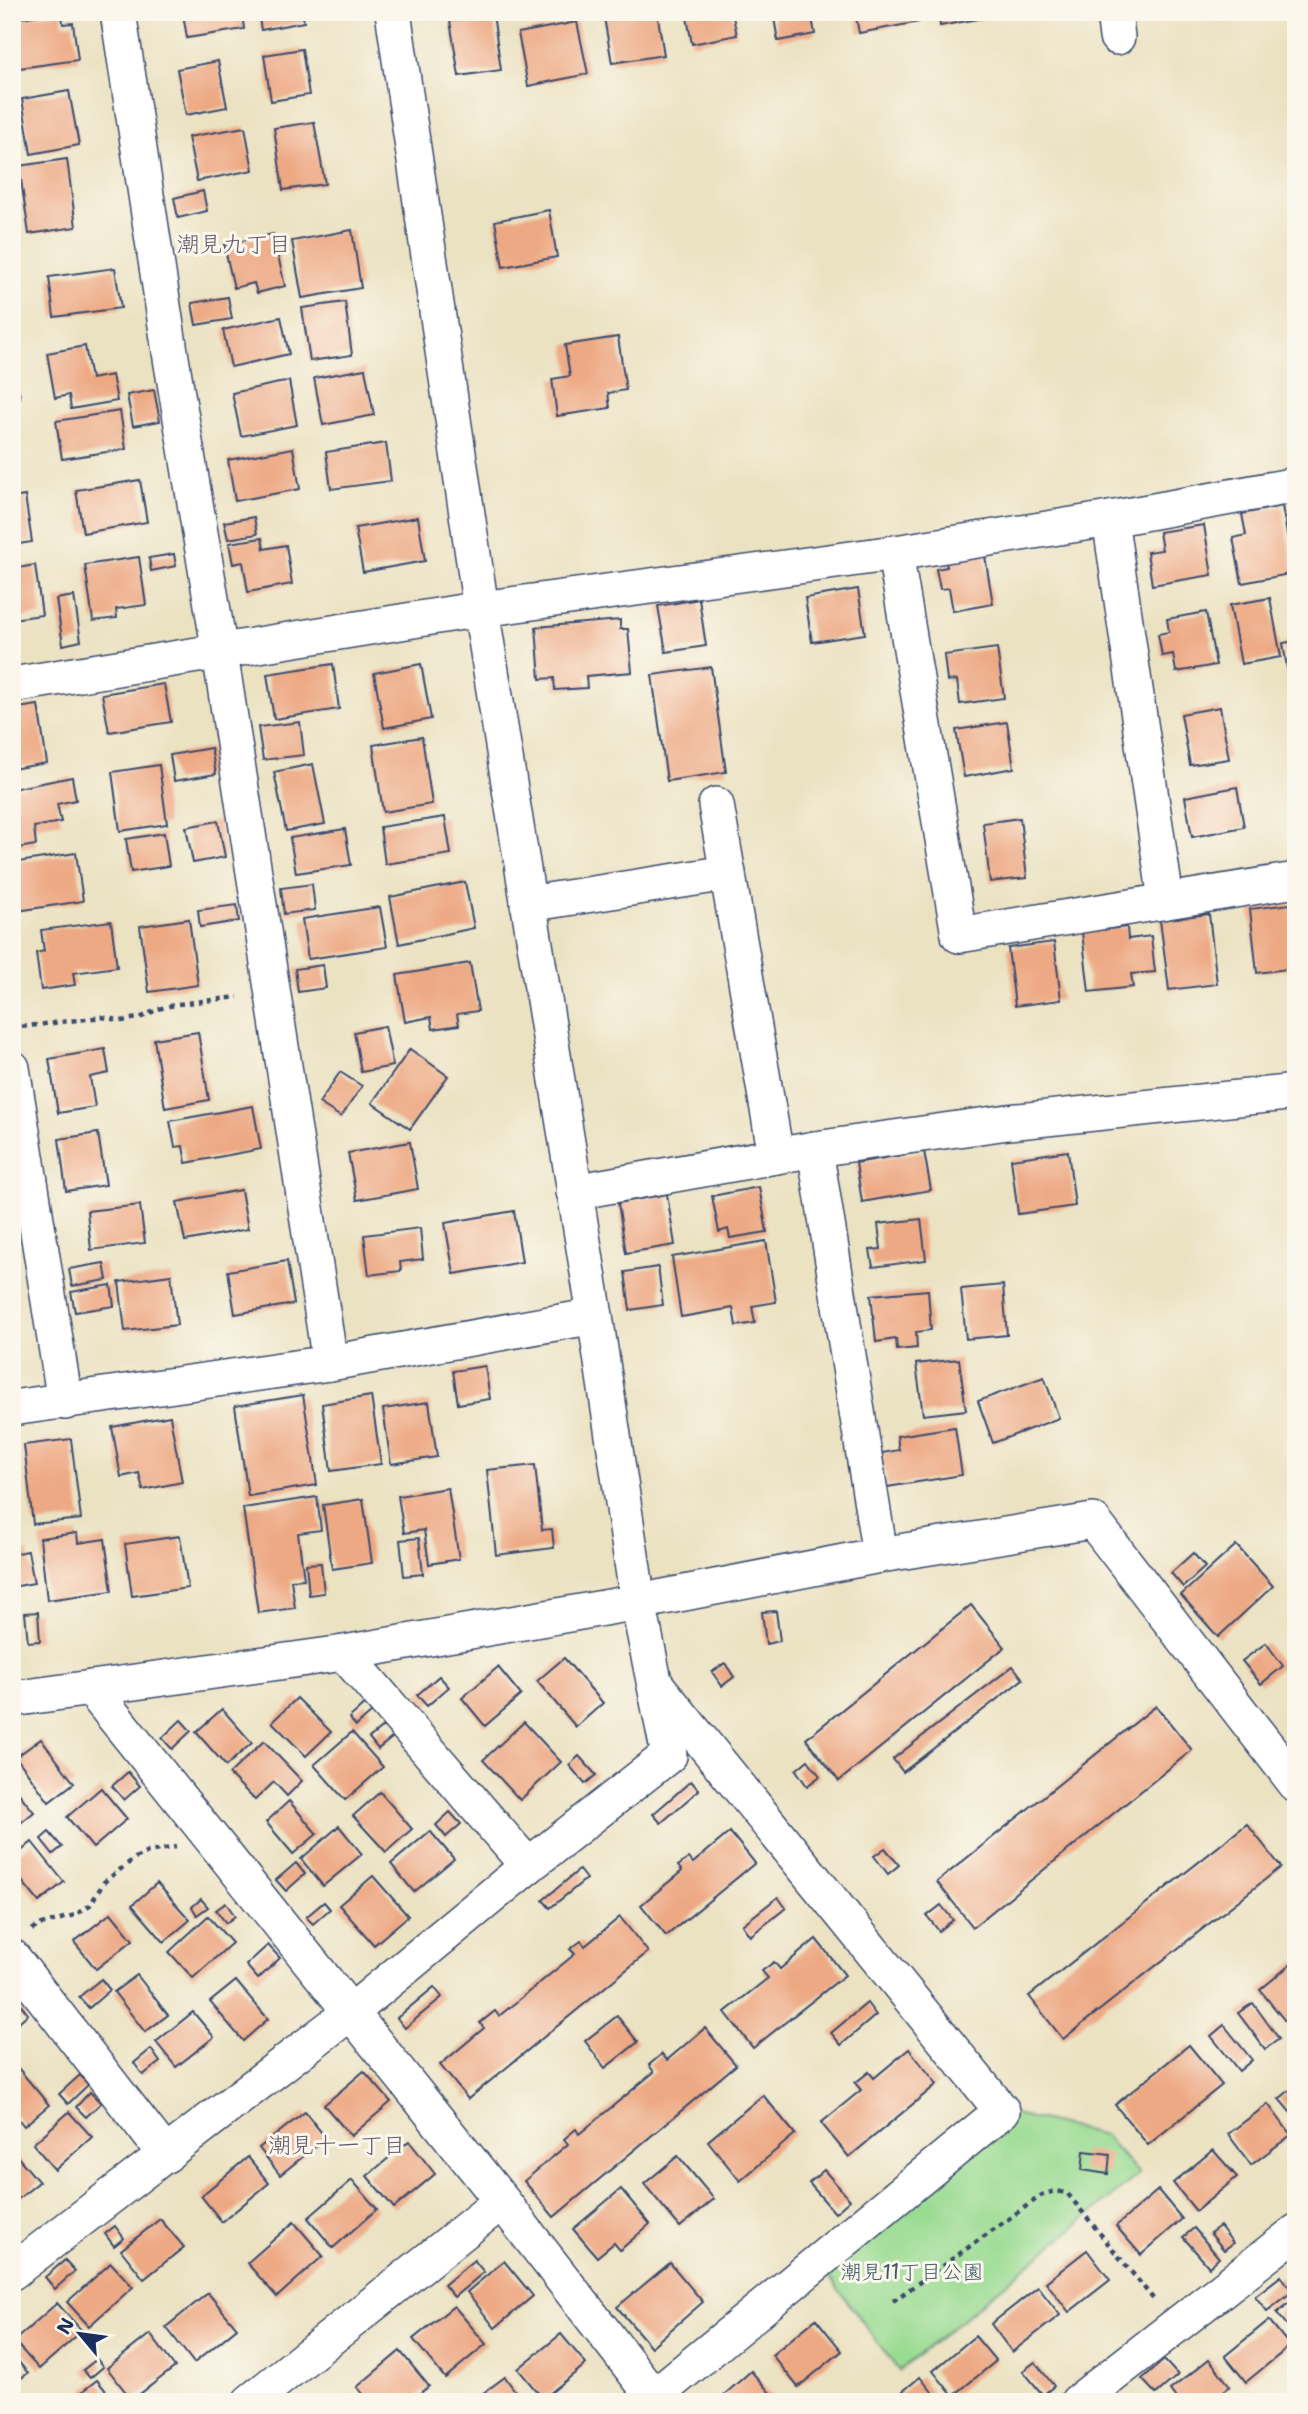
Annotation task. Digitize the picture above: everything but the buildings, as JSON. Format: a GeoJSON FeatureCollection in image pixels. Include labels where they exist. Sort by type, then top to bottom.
{"type":"FeatureCollection","features":[{"type":"Feature","properties":{"kind":"street"},"geometry":{"type":"LineString","coordinates":[[118,12],[330,1363]]}},
{"type":"Feature","properties":{"kind":"street"},"geometry":{"type":"LineString","coordinates":[[12,2272],[351,2011],[668,1755],[638,1602],[595,1316],[481,609],[399,13]]}},
{"type":"Feature","properties":{"kind":"street"},"geometry":{"type":"LineString","coordinates":[[12,685],[481,609],[895,552],[1110,519],[1296,485]]}},
{"type":"Feature","properties":{"kind":"street"},"geometry":{"type":"LineString","coordinates":[[1110,519],[1166,900]]}},
{"type":"Feature","properties":{"kind":"street"},"geometry":{"type":"LineString","coordinates":[[895,552],[959,935],[1296,880]]}},
{"type":"Feature","properties":{"kind":"street"},"geometry":{"type":"LineString","coordinates":[[716,804],[776,1156]]}},
{"type":"Feature","properties":{"kind":"street"},"geometry":{"type":"LineString","coordinates":[[528,904],[727,873]]}},
{"type":"Feature","properties":{"kind":"street"},"geometry":{"type":"LineString","coordinates":[[12,1068],[65,1402]]}},
{"type":"Feature","properties":{"kind":"street"},"geometry":{"type":"LineString","coordinates":[[574,1192],[815,1149],[1008,1122],[1296,1092]]}},
{"type":"Feature","properties":{"kind":"street"},"geometry":{"type":"LineString","coordinates":[[815,1149],[880,1555]]}},
{"type":"Feature","properties":{"kind":"street"},"geometry":{"type":"LineString","coordinates":[[12,1408],[330,1363],[595,1316]]}},
{"type":"Feature","properties":{"kind":"street"},"geometry":{"type":"LineString","coordinates":[[12,1699],[344,1653],[638,1602],[880,1555],[1093,1521],[1296,1784]]}},
{"type":"Feature","properties":{"kind":"street"},"geometry":{"type":"LineString","coordinates":[[344,1653],[528,1866]]}},
{"type":"Feature","properties":{"kind":"street"},"geometry":{"type":"LineString","coordinates":[[91,1688],[502,2201],[653,2400],[1002,2111],[655,1683]]}},
{"type":"Feature","properties":{"kind":"street"},"geometry":{"type":"LineString","coordinates":[[21,1944],[166,2155]]}},
{"type":"Feature","properties":{"kind":"street"},"geometry":{"type":"LineString","coordinates":[[250,2402],[502,2201]]}},
{"type":"Feature","properties":{"kind":"street"},"geometry":{"type":"LineString","coordinates":[[1078,2402],[1296,2232]]}},
{"type":"Feature","properties":{"kind":"path"},"geometry":{"type":"LineString","coordinates":[[12,1028],[102,1017],[122,1021],[178,1004],[272,992]]}},
{"type":"Feature","properties":{"kind":"path"},"geometry":{"type":"LineString","coordinates":[[21,1944],[39,1925],[75,1915],[90,1905],[104,1882],[117,1870],[148,1852],[178,1847],[202,1825]]}},
{"type":"Feature","properties":{"kind":"path"},"geometry":{"type":"LineString","coordinates":[[893,2301],[1042,2195],[1055,2191],[1067,2193],[1175,2326]]}},
{"type":"Feature","properties":{"kind":"green space","name":"潮見11丁目公園"},"geometry":{"type":"Polygon","coordinates":[[[1002,2111],[1104,2135],[1139,2174],[899,2371],[818,2262],[1002,2111]]]}},
{"type":"Feature","properties":{"kind":"district","name":"潮見九丁目"},"geometry":{"type":"Point","coordinates":[234,244]}},
{"type":"Feature","properties":{"kind":"district","name":"潮見十一丁目"},"geometry":{"type":"Point","coordinates":[337,2145]}}]}
